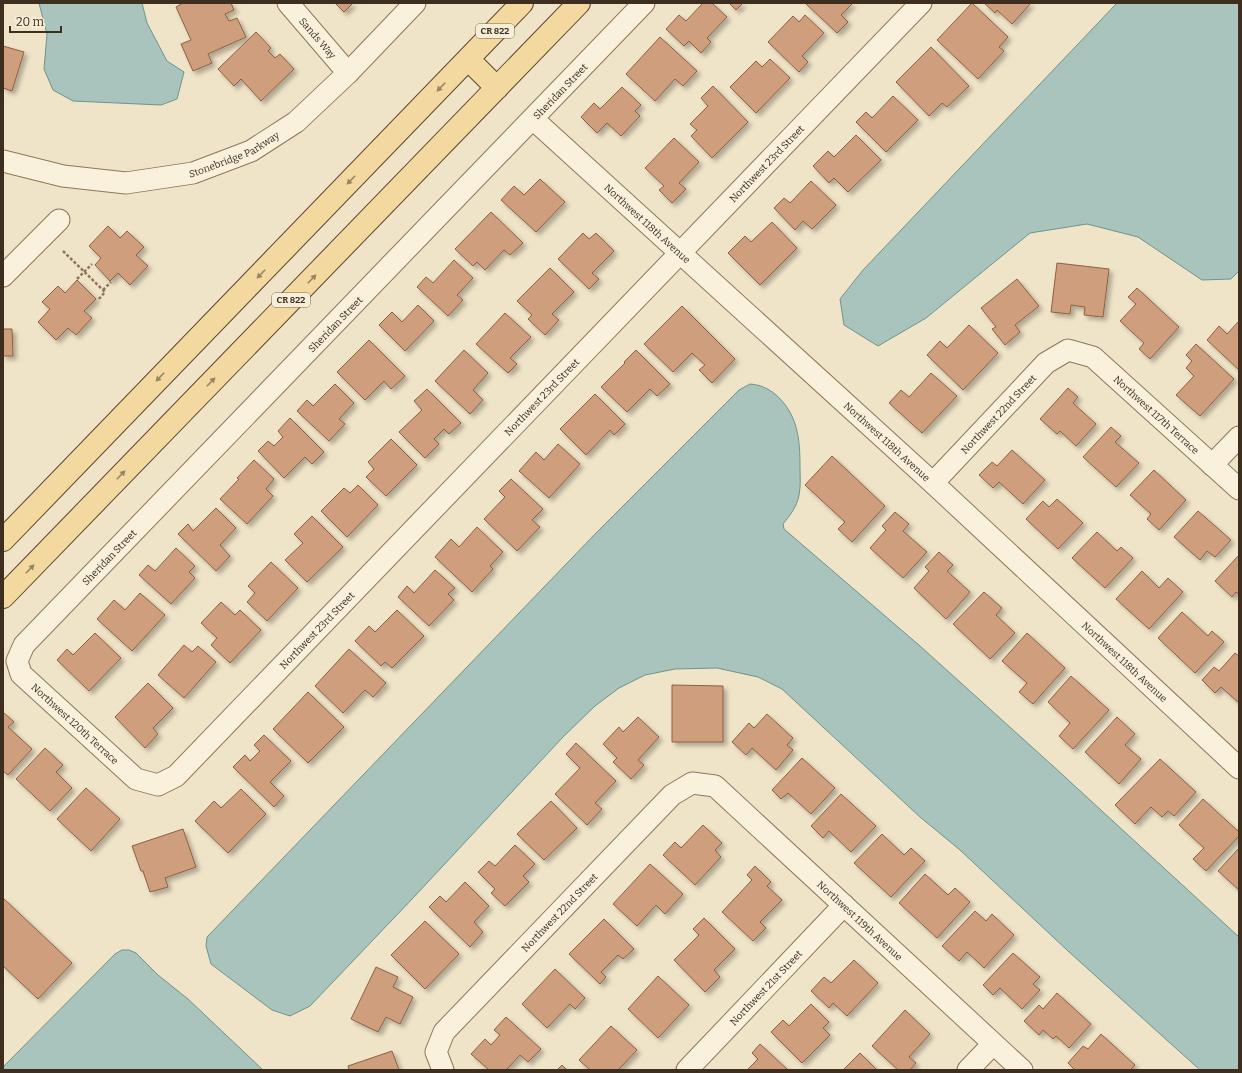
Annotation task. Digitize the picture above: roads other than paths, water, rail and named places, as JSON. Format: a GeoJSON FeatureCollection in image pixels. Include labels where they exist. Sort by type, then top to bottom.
{"type":"FeatureCollection","features":[{"type":"Feature","properties":{"kind":"main road","name":"CR 822"},"geometry":{"type":"LineString","coordinates":[[3,540],[522,3]]}},
{"type":"Feature","properties":{"kind":"main road","name":"CR 822"},"geometry":{"type":"LineString","coordinates":[[3,597],[579,3]]}},
{"type":"Feature","properties":{"kind":"main road"},"geometry":{"type":"LineString","coordinates":[[468,59],[497,88]]}},
{"type":"Feature","properties":{"kind":"street","name":"Sands Way"},"geometry":{"type":"LineString","coordinates":[[288,3],[348,73]]}},
{"type":"Feature","properties":{"kind":"street","name":"Stonebridge Parkway"},"geometry":{"type":"LineString","coordinates":[[3,161],[63,176],[126,183],[193,173],[252,152],[296,122],[348,73],[415,3]]}},
{"type":"Feature","properties":{"kind":"street","name":"Sheridan Street"},"geometry":{"type":"LineString","coordinates":[[24,645],[644,3]]}},
{"type":"Feature","properties":{"kind":"street","name":"Northwest 23rd Street"},"geometry":{"type":"LineString","coordinates":[[158,786],[176,776],[921,3]]}},
{"type":"Feature","properties":{"kind":"street","name":"Northwest 118th Avenue"},"geometry":{"type":"LineString","coordinates":[[533,119],[933,483],[1239,768]]}},
{"type":"Feature","properties":{"kind":"street"},"geometry":{"type":"LineString","coordinates":[[3,276],[59,220]]}},
{"type":"Feature","properties":{"kind":"street","name":"Northwest 22nd Street"},"geometry":{"type":"LineString","coordinates":[[933,483],[1046,363],[1068,350]]}},
{"type":"Feature","properties":{"kind":"street","name":"Northwest 117th Terrace"},"geometry":{"type":"LineString","coordinates":[[1068,350],[1093,357],[1239,489]]}},
{"type":"Feature","properties":{"kind":"street"},"geometry":{"type":"LineString","coordinates":[[1212,465],[1239,437]]}},
{"type":"Feature","properties":{"kind":"street","name":"Northwest 120th Terrace"},"geometry":{"type":"LineString","coordinates":[[24,645],[17,661],[21,674],[136,779],[158,786]]}},
{"type":"Feature","properties":{"kind":"street","name":"Northwest 22nd Street"},"geometry":{"type":"LineString","coordinates":[[440,1061],[444,1032],[672,795],[692,783]]}},
{"type":"Feature","properties":{"kind":"street","name":"Northwest 119th Avenue"},"geometry":{"type":"LineString","coordinates":[[692,783],[715,786],[1022,1070]]}},
{"type":"Feature","properties":{"kind":"street","name":"Northwest 21st Street"},"geometry":{"type":"LineString","coordinates":[[687,1070],[844,905]]}},
{"type":"Feature","properties":{"kind":"street"},"geometry":{"type":"LineString","coordinates":[[968,1070],[993,1044]]}},
{"type":"Feature","properties":{"kind":"water"},"geometry":{"type":"Polygon","coordinates":[[[39,3],[142,3],[147,23],[167,61],[184,72],[177,99],[161,105],[73,101],[53,90],[44,69],[47,34],[39,3]]]}},
{"type":"Feature","properties":{"kind":"water"},"geometry":{"type":"Polygon","coordinates":[[[1117,3],[1239,3],[1239,271],[1231,279],[1202,280],[1138,237],[1087,224],[1030,233],[926,318],[878,346],[844,325],[840,299],[863,270],[1117,3]]]}},
{"type":"Feature","properties":{"kind":"water"},"geometry":{"type":"Polygon","coordinates":[[[750,384],[764,387],[775,394],[789,410],[796,428],[799,447],[800,492],[795,507],[783,524],[784,529],[920,646],[1239,937],[1239,1070],[1200,1070],[1068,951],[960,850],[920,817],[782,689],[758,677],[717,668],[675,669],[645,675],[619,688],[595,706],[563,737],[310,1006],[290,1016],[272,1010],[211,964],[206,946],[207,937],[597,532],[739,390],[750,384]]]}},
{"type":"Feature","properties":{"kind":"water"},"geometry":{"type":"Polygon","coordinates":[[[122,950],[129,950],[136,953],[158,975],[188,999],[263,1070],[3,1070],[4,1066],[115,954],[122,950]]]}}]}
